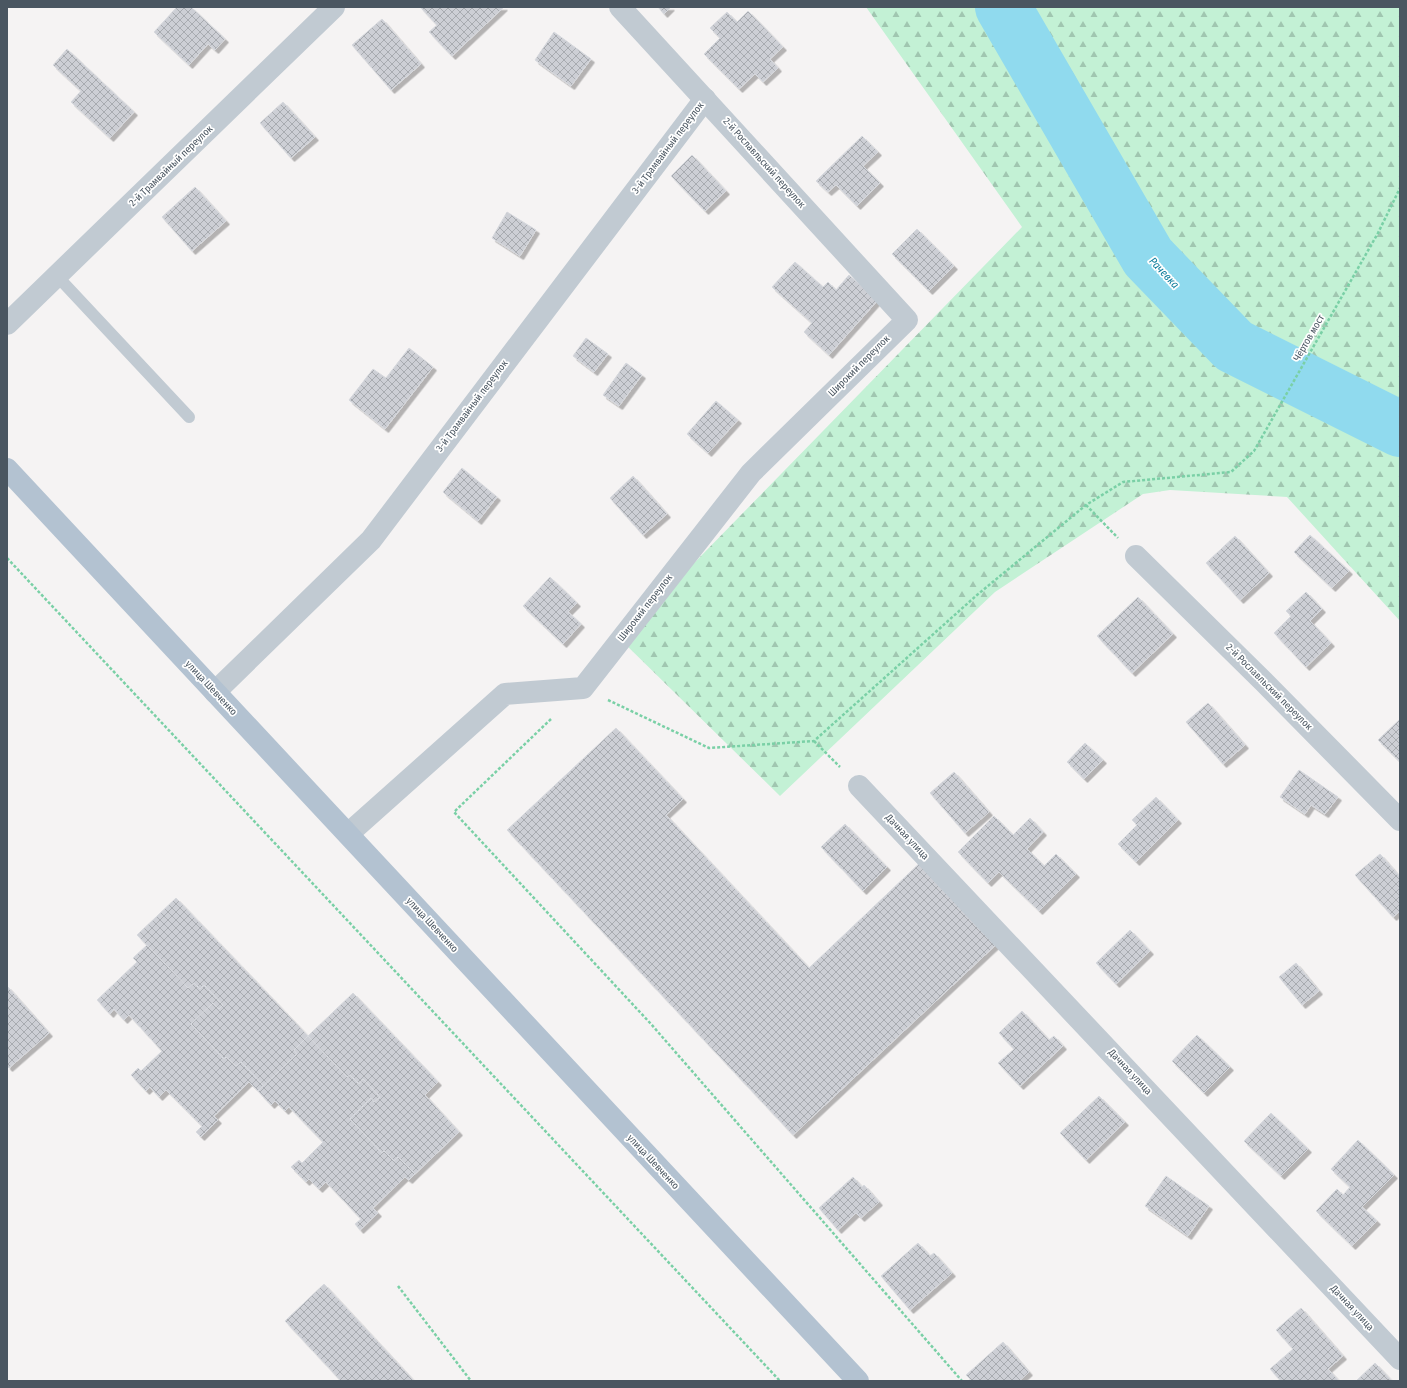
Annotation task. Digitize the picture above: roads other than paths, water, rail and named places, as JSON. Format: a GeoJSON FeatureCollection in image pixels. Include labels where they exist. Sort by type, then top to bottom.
{"type":"FeatureCollection","features":[{"type":"Feature","properties":{"kind":"main road","name":"улица Шевченко"},"geometry":{"type":"LineString","coordinates":[[7,469],[858,1381]]}},
{"type":"Feature","properties":{"kind":"street","name":"2-й Трамвайный переулок"},"geometry":{"type":"LineString","coordinates":[[7,324],[334,7]]}},
{"type":"Feature","properties":{"kind":"street","name":"2-й Рославльский переулок"},"geometry":{"type":"LineString","coordinates":[[620,7],[906,320]]}},
{"type":"Feature","properties":{"kind":"street","name":"3-й Трамвайный переулок"},"geometry":{"type":"LineString","coordinates":[[215,692],[371,540],[705,99]]}},
{"type":"Feature","properties":{"kind":"street","name":"Широкий переулок"},"geometry":{"type":"LineString","coordinates":[[348,834],[505,694],[583,688],[751,473],[906,320]]}},
{"type":"Feature","properties":{"kind":"street","name":"2-й Рославльский переулок"},"geometry":{"type":"LineString","coordinates":[[1136,556],[1265,683],[1400,820]]}},
{"type":"Feature","properties":{"kind":"street","name":"Дачная улица"},"geometry":{"type":"LineString","coordinates":[[859,786],[1400,1359]]}},
{"type":"Feature","properties":{"kind":"lane"},"geometry":{"type":"LineString","coordinates":[[58,276],[189,417]]}},
{"type":"Feature","properties":{"kind":"waterway","name":"Рачевка"},"geometry":{"type":"LineString","coordinates":[[1003,7],[1148,257],[1234,346],[1400,429]]}}]}
